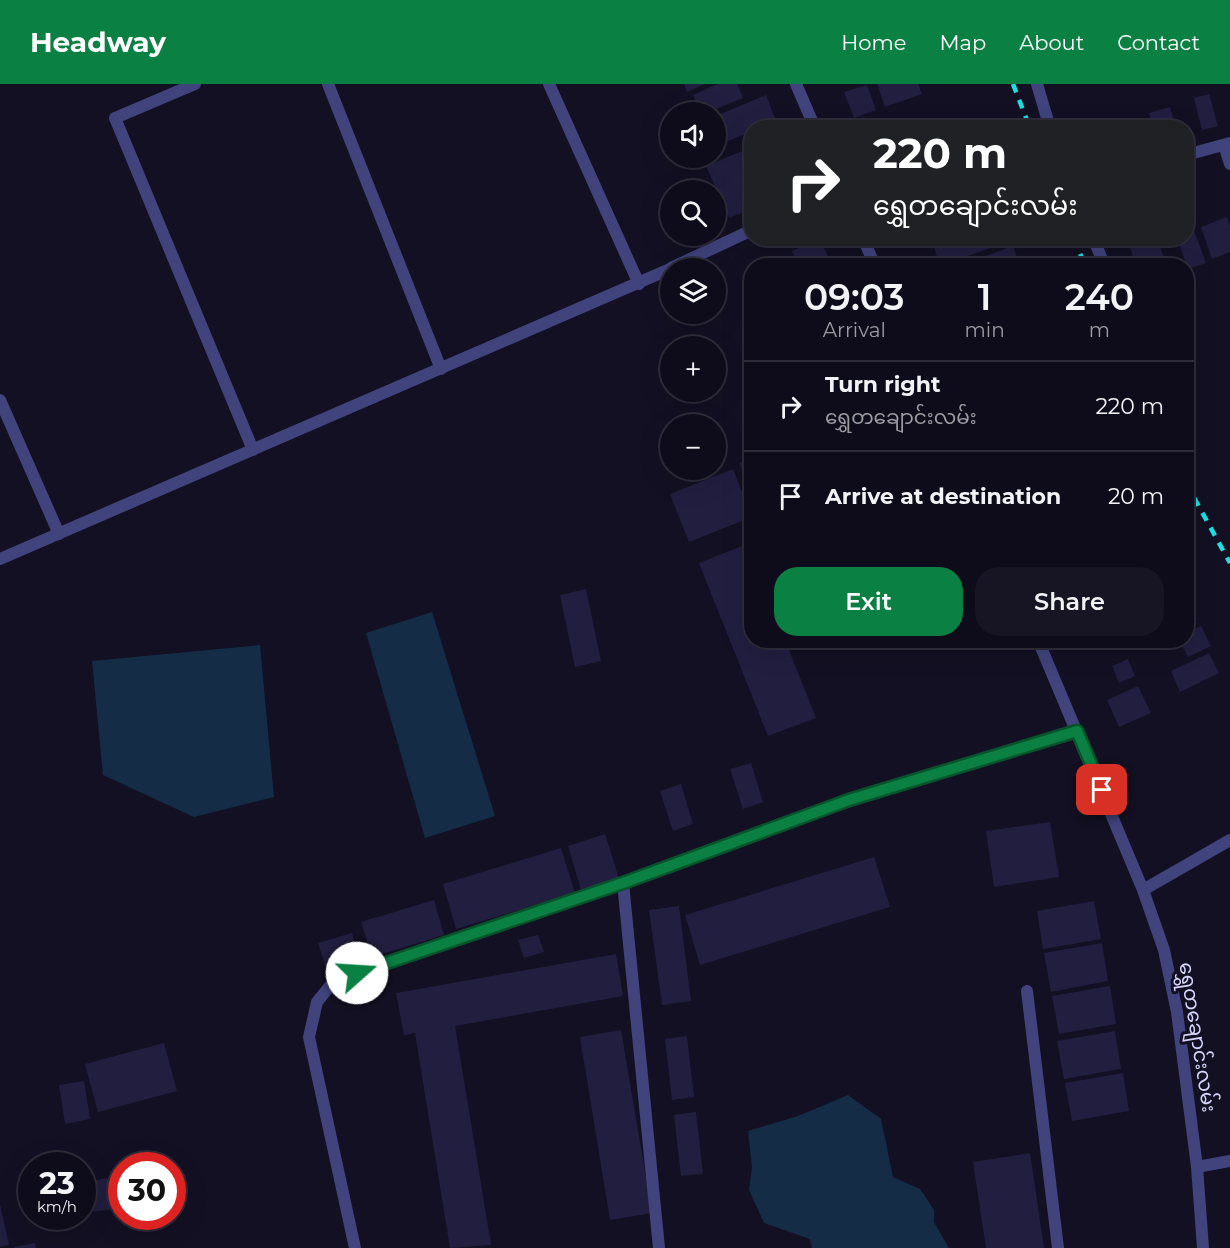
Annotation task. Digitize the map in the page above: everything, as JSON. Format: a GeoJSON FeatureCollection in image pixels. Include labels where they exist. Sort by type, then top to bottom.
{"type":"FeatureCollection","features":[{"type":"Feature","properties":{"kind":"street"},"geometry":{"type":"LineString","coordinates":[[195,84],[115,118],[253,450]]}},
{"type":"Feature","properties":{"kind":"street"},"geometry":{"type":"LineString","coordinates":[[328,84],[441,369]]}},
{"type":"Feature","properties":{"kind":"street"},"geometry":{"type":"LineString","coordinates":[[549,84],[639,284]]}},
{"type":"Feature","properties":{"kind":"street"},"geometry":{"type":"LineString","coordinates":[[796,84],[812,120]]}},
{"type":"Feature","properties":{"kind":"street"},"geometry":{"type":"LineString","coordinates":[[1036,84],[1047,120]]}},
{"type":"Feature","properties":{"kind":"street"},"geometry":{"type":"LineString","coordinates":[[1194,152],[1227,144],[1230,164]]}},
{"type":"Feature","properties":{"kind":"street"},"geometry":{"type":"LineString","coordinates":[[694,258],[744,234]]}},
{"type":"Feature","properties":{"kind":"street"},"geometry":{"type":"LineString","coordinates":[[0,559],[660,274]]}},
{"type":"Feature","properties":{"kind":"street"},"geometry":{"type":"LineString","coordinates":[[0,400],[59,534]]}},
{"type":"Feature","properties":{"kind":"street","name":"ရွှေတချောင်းလမ်း"},"geometry":{"type":"LineString","coordinates":[[1041,648],[1143,890],[1164,950],[1177,1012],[1197,1167],[1203,1248]]}},
{"type":"Feature","properties":{"kind":"street"},"geometry":{"type":"LineString","coordinates":[[355,1248],[309,1037],[317,1002],[334,981],[623,883],[849,800],[1077,731]]}},
{"type":"Feature","properties":{"kind":"street"},"geometry":{"type":"LineString","coordinates":[[1143,890],[1230,840]]}},
{"type":"Feature","properties":{"kind":"street"},"geometry":{"type":"LineString","coordinates":[[623,883],[659,1248]]}},
{"type":"Feature","properties":{"kind":"street"},"geometry":{"type":"LineString","coordinates":[[1027,991],[1058,1248]]}},
{"type":"Feature","properties":{"kind":"street"},"geometry":{"type":"LineString","coordinates":[[1197,1167],[1230,1161]]}},
{"type":"Feature","properties":{"kind":"water"},"geometry":{"type":"Polygon","coordinates":[[[432,612],[495,816],[425,838],[366,633],[432,612]]]}},
{"type":"Feature","properties":{"kind":"water"},"geometry":{"type":"Polygon","coordinates":[[[260,645],[274,797],[194,817],[103,775],[92,661],[260,645]]]}},
{"type":"Feature","properties":{"kind":"water"},"geometry":{"type":"Polygon","coordinates":[[[848,1095],[881,1119],[893,1177],[920,1189],[934,1210],[934,1222],[949,1248],[812,1248],[810,1239],[764,1223],[749,1190],[752,1167],[748,1131],[798,1116],[848,1095]]]}},
{"type":"Feature","properties":{"kind":"building"},"geometry":{"type":"Polygon","coordinates":[[[684,84],[705,84],[687,92],[684,84]]]}},
{"type":"Feature","properties":{"kind":"building"},"geometry":{"type":"Polygon","coordinates":[[[718,84],[737,84],[743,98],[726,105],[726,102],[696,102],[693,95],[718,84]]]}},
{"type":"Feature","properties":{"kind":"building"},"geometry":{"type":"Polygon","coordinates":[[[877,84],[918,84],[922,94],[885,107],[877,84]]]}},
{"type":"Feature","properties":{"kind":"building"},"geometry":{"type":"Polygon","coordinates":[[[867,85],[876,110],[854,118],[844,92],[867,85]]]}},
{"type":"Feature","properties":{"kind":"building"},"geometry":{"type":"Polygon","coordinates":[[[1209,94],[1218,126],[1202,130],[1194,98],[1209,94]]]}},
{"type":"Feature","properties":{"kind":"building"},"geometry":{"type":"Polygon","coordinates":[[[766,95],[776,120],[744,120],[744,134],[726,142],[726,112],[766,95]]]}},
{"type":"Feature","properties":{"kind":"building"},"geometry":{"type":"Polygon","coordinates":[[[1170,107],[1174,120],[1151,120],[1149,113],[1170,107]]]}},
{"type":"Feature","properties":{"kind":"building"},"geometry":{"type":"Polygon","coordinates":[[[744,150],[744,212],[729,218],[726,211],[726,180],[712,180],[707,168],[726,168],[726,158],[744,150]]]}},
{"type":"Feature","properties":{"kind":"building"},"geometry":{"type":"Polygon","coordinates":[[[1227,217],[1230,226],[1230,252],[1212,259],[1201,227],[1227,217]]]}},
{"type":"Feature","properties":{"kind":"building"},"geometry":{"type":"Polygon","coordinates":[[[1194,230],[1206,263],[1194,267],[1194,258],[1184,258],[1180,246],[1194,246],[1194,230]]]}},
{"type":"Feature","properties":{"kind":"building"},"geometry":{"type":"Polygon","coordinates":[[[804,246],[823,246],[828,258],[795,258],[792,251],[804,246]]]}},
{"type":"Feature","properties":{"kind":"building"},"geometry":{"type":"Polygon","coordinates":[[[934,246],[996,246],[962,258],[937,258],[934,246]]]}},
{"type":"Feature","properties":{"kind":"building"},"geometry":{"type":"Polygon","coordinates":[[[1013,246],[1017,258],[980,258],[1013,246]]]}},
{"type":"Feature","properties":{"kind":"building"},"geometry":{"type":"Polygon","coordinates":[[[1130,246],[1160,246],[1164,258],[1133,258],[1130,246]]]}},
{"type":"Feature","properties":{"kind":"building"},"geometry":{"type":"Polygon","coordinates":[[[744,461],[744,476],[739,463],[744,461]]]}},
{"type":"Feature","properties":{"kind":"building"},"geometry":{"type":"Polygon","coordinates":[[[733,469],[744,497],[744,520],[689,542],[670,494],[705,480],[726,480],[726,472],[733,469]]]}},
{"type":"Feature","properties":{"kind":"building"},"geometry":{"type":"Polygon","coordinates":[[[744,545],[744,648],[788,648],[816,718],[768,736],[699,563],[744,545]]]}},
{"type":"Feature","properties":{"kind":"building"},"geometry":{"type":"Polygon","coordinates":[[[586,589],[601,661],[575,667],[560,595],[586,589]]]}},
{"type":"Feature","properties":{"kind":"building"},"geometry":{"type":"Polygon","coordinates":[[[1201,626],[1211,646],[1188,657],[1183,648],[1194,648],[1194,629],[1201,626]]]}},
{"type":"Feature","properties":{"kind":"building"},"geometry":{"type":"Polygon","coordinates":[[[1209,653],[1219,673],[1180,692],[1171,671],[1209,653]]]}},
{"type":"Feature","properties":{"kind":"building"},"geometry":{"type":"Polygon","coordinates":[[[1128,659],[1135,676],[1119,683],[1112,666],[1128,659]]]}},
{"type":"Feature","properties":{"kind":"building"},"geometry":{"type":"Polygon","coordinates":[[[1138,686],[1151,713],[1119,727],[1107,700],[1138,686]]]}},
{"type":"Feature","properties":{"kind":"building"},"geometry":{"type":"Polygon","coordinates":[[[751,763],[763,802],[743,809],[730,769],[751,763]]]}},
{"type":"Feature","properties":{"kind":"building"},"geometry":{"type":"Polygon","coordinates":[[[681,784],[693,824],[673,831],[660,791],[681,784]]]}},
{"type":"Feature","properties":{"kind":"building"},"geometry":{"type":"Polygon","coordinates":[[[1050,822],[1059,877],[994,887],[986,831],[1050,822]]]}},
{"type":"Feature","properties":{"kind":"building"},"geometry":{"type":"Polygon","coordinates":[[[605,834],[619,879],[581,890],[568,846],[605,834]]]}},
{"type":"Feature","properties":{"kind":"building"},"geometry":{"type":"Polygon","coordinates":[[[561,848],[575,893],[456,929],[443,884],[561,848]]]}},
{"type":"Feature","properties":{"kind":"building"},"geometry":{"type":"Polygon","coordinates":[[[874,857],[890,907],[700,965],[685,915],[874,857]]]}},
{"type":"Feature","properties":{"kind":"building"},"geometry":{"type":"Polygon","coordinates":[[[434,900],[444,935],[372,957],[361,922],[434,900]]]}},
{"type":"Feature","properties":{"kind":"building"},"geometry":{"type":"Polygon","coordinates":[[[1094,901],[1101,939],[1043,949],[1037,911],[1094,901]]]}},
{"type":"Feature","properties":{"kind":"building"},"geometry":{"type":"Polygon","coordinates":[[[679,906],[691,1001],[662,1005],[649,910],[679,906]]]}},
{"type":"Feature","properties":{"kind":"building"},"geometry":{"type":"Polygon","coordinates":[[[352,933],[360,960],[327,971],[318,943],[352,933]]]}},
{"type":"Feature","properties":{"kind":"building"},"geometry":{"type":"Polygon","coordinates":[[[538,935],[544,952],[524,958],[518,940],[538,935]]]}},
{"type":"Feature","properties":{"kind":"building"},"geometry":{"type":"Polygon","coordinates":[[[1102,943],[1108,981],[1051,992],[1044,953],[1102,943]]]}},
{"type":"Feature","properties":{"kind":"building"},"geometry":{"type":"Polygon","coordinates":[[[616,954],[623,996],[455,1026],[491,1245],[450,1248],[415,1033],[404,1035],[396,993],[616,954]]]}},
{"type":"Feature","properties":{"kind":"building"},"geometry":{"type":"Polygon","coordinates":[[[1110,986],[1116,1024],[1059,1034],[1052,996],[1110,986]]]}},
{"type":"Feature","properties":{"kind":"building"},"geometry":{"type":"Polygon","coordinates":[[[621,1030],[652,1213],[610,1220],[580,1037],[621,1030]]]}},
{"type":"Feature","properties":{"kind":"building"},"geometry":{"type":"Polygon","coordinates":[[[1115,1031],[1121,1069],[1064,1079],[1057,1041],[1115,1031]]]}},
{"type":"Feature","properties":{"kind":"building"},"geometry":{"type":"Polygon","coordinates":[[[687,1036],[694,1097],[672,1100],[665,1039],[687,1036]]]}},
{"type":"Feature","properties":{"kind":"building"},"geometry":{"type":"Polygon","coordinates":[[[164,1043],[177,1091],[98,1112],[85,1064],[164,1043]]]}},
{"type":"Feature","properties":{"kind":"building"},"geometry":{"type":"Polygon","coordinates":[[[1123,1073],[1129,1111],[1072,1121],[1065,1083],[1123,1073]]]}},
{"type":"Feature","properties":{"kind":"building"},"geometry":{"type":"Polygon","coordinates":[[[84,1081],[90,1119],[65,1124],[59,1085],[84,1081]]]}},
{"type":"Feature","properties":{"kind":"building"},"geometry":{"type":"Polygon","coordinates":[[[696,1112],[703,1174],[681,1176],[674,1115],[696,1112]]]}},
{"type":"Feature","properties":{"kind":"building"},"geometry":{"type":"Polygon","coordinates":[[[1030,1153],[1044,1248],[986,1248],[973,1162],[1030,1153]]]}},
{"type":"Feature","properties":{"kind":"building"},"geometry":{"type":"Polygon","coordinates":[[[108,1178],[108,1210],[96,1211],[96,1180],[108,1178]]]}},
{"type":"Feature","properties":{"kind":"building"},"geometry":{"type":"Polygon","coordinates":[[[0,1204],[9,1245],[0,1247],[0,1204]]]}},
{"type":"Feature","properties":{"kind":"building"},"geometry":{"type":"Polygon","coordinates":[[[35,1243],[36,1248],[14,1248],[14,1247],[35,1243]]]}},
{"type":"Feature","properties":{"kind":"railway"},"geometry":{"type":"LineString","coordinates":[[1013,84],[1027,120]]}},
{"type":"Feature","properties":{"kind":"railway"},"geometry":{"type":"LineString","coordinates":[[1077,246],[1082,258]]}},
{"type":"Feature","properties":{"kind":"railway"},"geometry":{"type":"LineString","coordinates":[[1194,498],[1230,563]]}},
{"type":"Feature","properties":{"kind":"route"},"geometry":{"type":"LineString","coordinates":[[357,973],[623,883],[849,800],[1077,731],[1102,790]]}}]}
